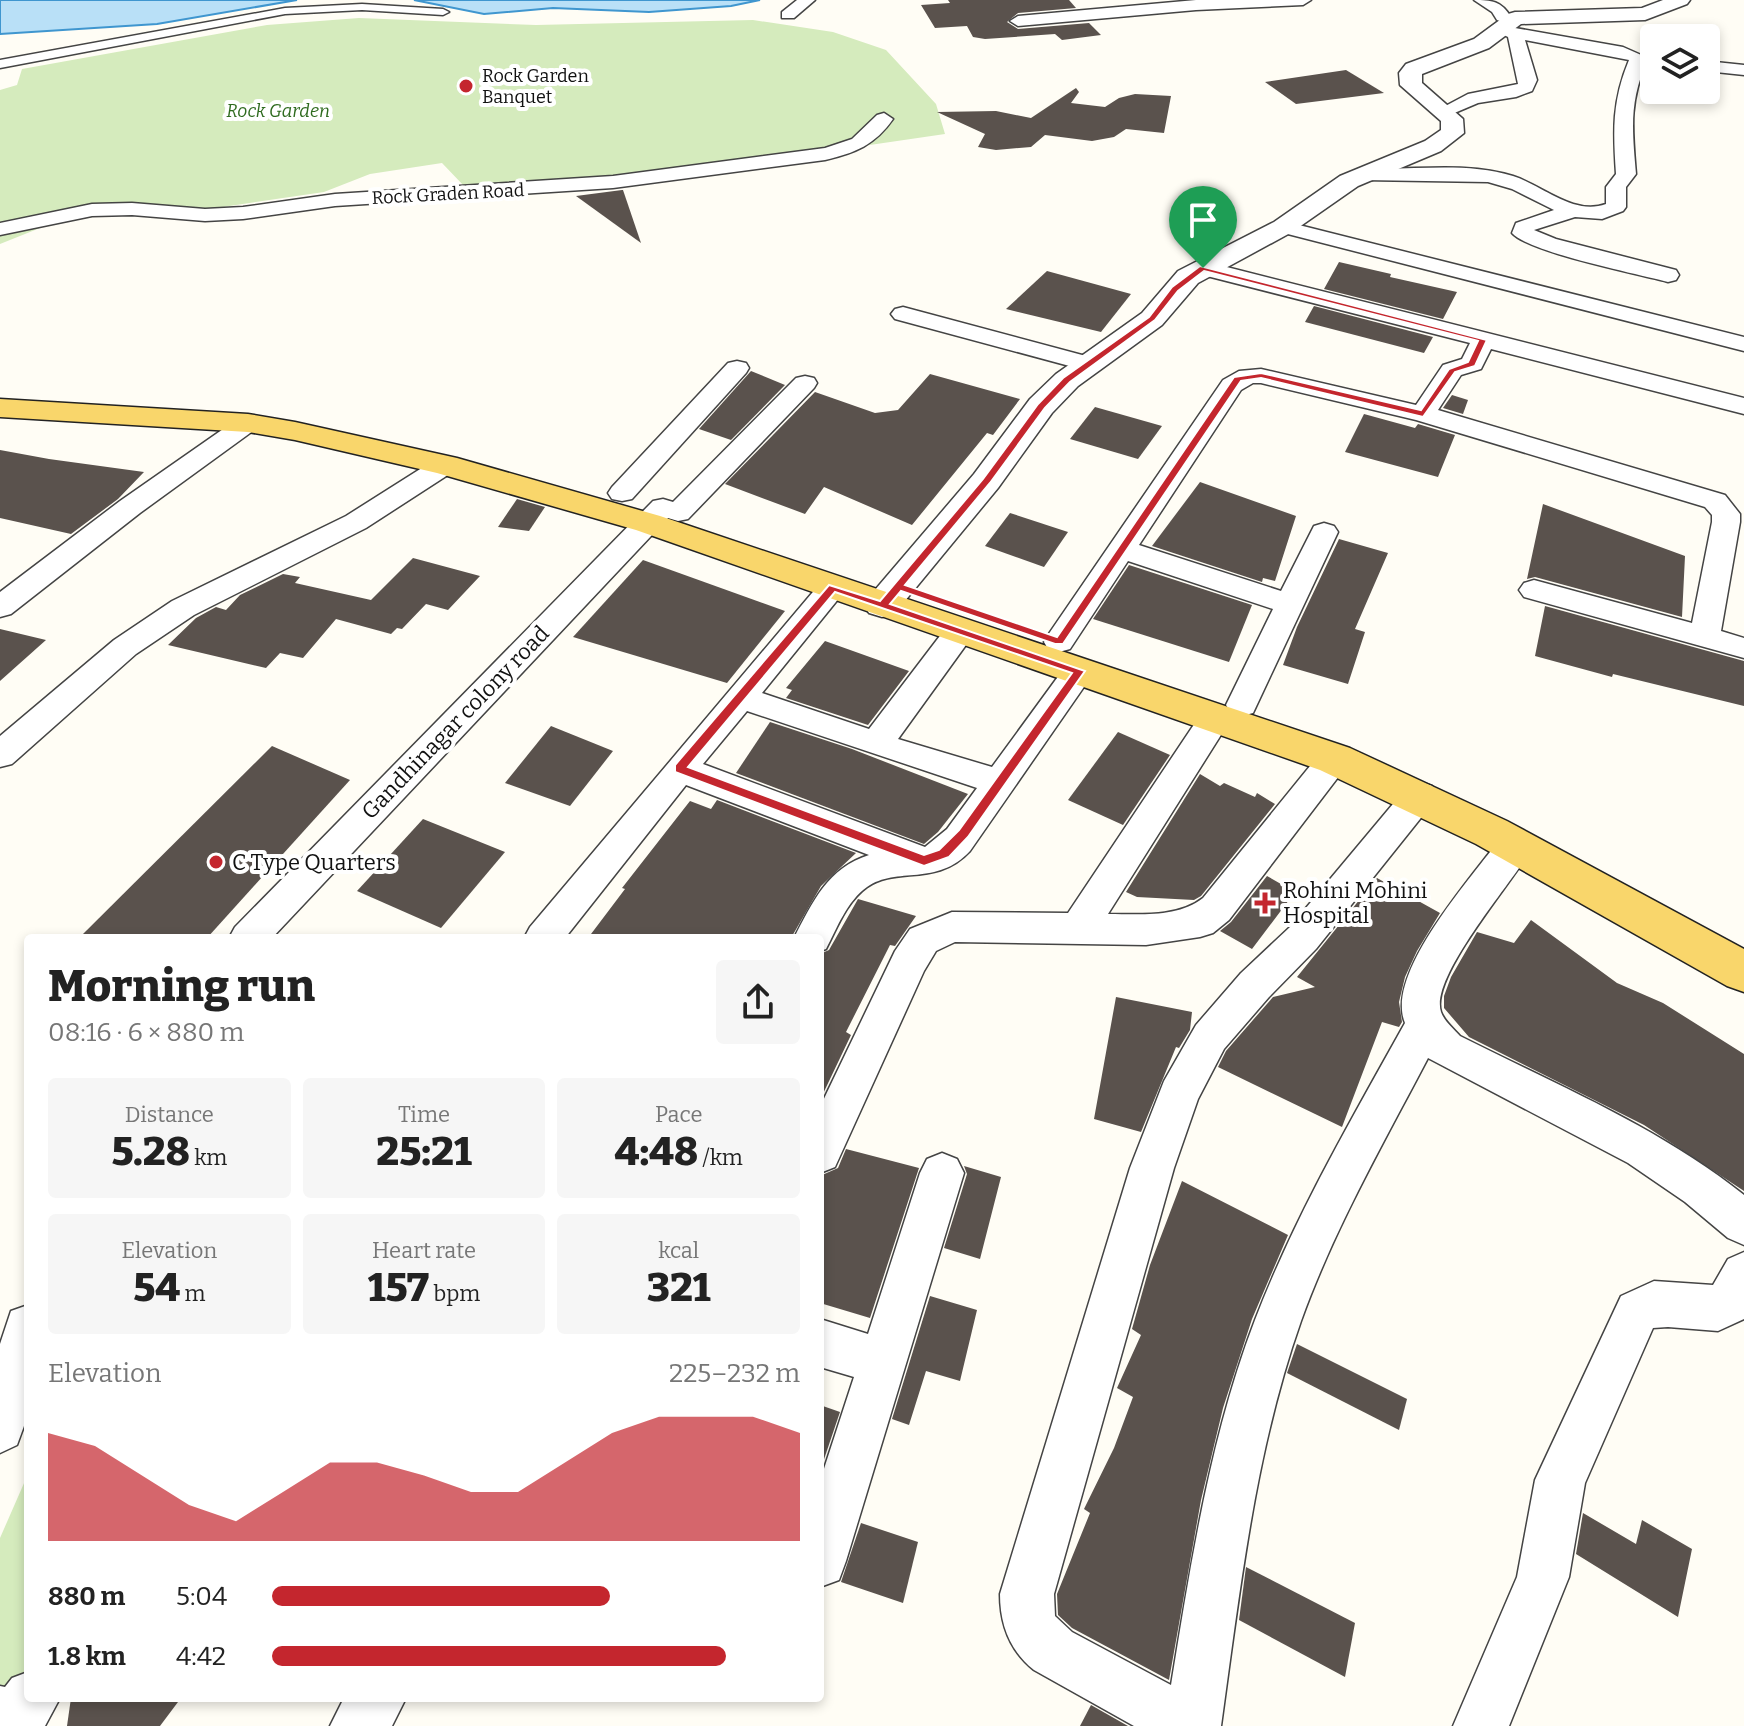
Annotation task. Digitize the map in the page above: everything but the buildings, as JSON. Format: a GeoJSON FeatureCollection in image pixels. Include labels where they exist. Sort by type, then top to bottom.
{"type":"FeatureCollection","features":[{"type":"Feature","properties":{"kind":"main road"},"geometry":{"type":"LineString","coordinates":[[0,385],[217,397],[303,408],[464,445],[622,493],[663,514],[833,587],[891,596],[960,631],[1069,656]]}},
{"type":"Feature","properties":{"kind":"main road"},"geometry":{"type":"LineString","coordinates":[[0,408],[248,423],[663,514],[1229,712],[1420,795],[1744,972]]}},
{"type":"Feature","properties":{"kind":"main road"},"geometry":{"type":"LineString","coordinates":[[1229,712],[1349,742],[1424,774],[1508,814],[1744,942]]}},
{"type":"Feature","properties":{"kind":"street"},"geometry":{"type":"LineString","coordinates":[[788,15],[807,0]]}},
{"type":"Feature","properties":{"kind":"street"},"geometry":{"type":"LineString","coordinates":[[1078,0],[1092,15]]}},
{"type":"Feature","properties":{"kind":"street"},"geometry":{"type":"LineString","coordinates":[[1018,21],[1092,15],[1148,16],[1303,0]]}},
{"type":"Feature","properties":{"kind":"street"},"geometry":{"type":"LineString","coordinates":[[1445,111],[1474,98],[1516,92],[1526,87],[1528,80],[1498,9],[1482,0]]}},
{"type":"Feature","properties":{"kind":"street"},"geometry":{"type":"LineString","coordinates":[[891,596],[986,481],[1041,406],[1088,364],[1152,319],[1175,289],[1203,268],[1283,227],[1363,174],[1445,140],[1454,126],[1445,111],[1411,85],[1410,73],[1424,64],[1486,42],[1515,18],[1645,14],[1680,0]]}},
{"type":"Feature","properties":{"kind":"street"},"geometry":{"type":"LineString","coordinates":[[0,64],[285,11],[362,7],[443,12]]}},
{"type":"Feature","properties":{"kind":"street"},"geometry":{"type":"LineString","coordinates":[[1507,27],[1640,57]]}},
{"type":"Feature","properties":{"kind":"street"},"geometry":{"type":"LineString","coordinates":[[1720,67],[1744,70]]}},
{"type":"Feature","properties":{"kind":"street"},"geometry":{"type":"LineString","coordinates":[[1363,174],[1480,175],[1525,187],[1572,210],[1608,211],[1616,207],[1616,187],[1626,174],[1624,98],[1640,70]]}},
{"type":"Feature","properties":{"kind":"street","name":"Rock Graden Road"},"geometry":{"type":"LineString","coordinates":[[0,229],[92,210],[230,214],[335,200],[613,182],[825,154],[855,147],[875,134],[884,119]]}},
{"type":"Feature","properties":{"kind":"street"},"geometry":{"type":"LineString","coordinates":[[1572,210],[1560,217],[1530,223],[1523,227],[1523,233],[1560,248],[1668,275]]}},
{"type":"Feature","properties":{"kind":"street"},"geometry":{"type":"LineString","coordinates":[[1283,227],[1545,291],[1744,344]]}},
{"type":"Feature","properties":{"kind":"street"},"geometry":{"type":"LineString","coordinates":[[1203,268],[1744,406]]}},
{"type":"Feature","properties":{"kind":"street"},"geometry":{"type":"LineString","coordinates":[[903,314],[1088,364]]}},
{"type":"Feature","properties":{"kind":"street"},"geometry":{"type":"LineString","coordinates":[[1423,414],[1452,370],[1472,364],[1483,340]]}},
{"type":"Feature","properties":{"kind":"street"},"geometry":{"type":"LineString","coordinates":[[622,493],[737,368]]}},
{"type":"Feature","properties":{"kind":"street"},"geometry":{"type":"LineString","coordinates":[[815,934],[839,892],[855,876],[875,866],[924,861],[944,853],[963,834],[999,782],[1069,656],[1122,549],[1238,379],[1261,376],[1423,414],[1704,496],[1722,507],[1726,522],[1704,638]]}},
{"type":"Feature","properties":{"kind":"street","name":"Gandhinagar colony road"},"geometry":{"type":"LineString","coordinates":[[252,934],[663,514],[805,383]]}},
{"type":"Feature","properties":{"kind":"street"},"geometry":{"type":"LineString","coordinates":[[0,607],[130,507],[248,423]]}},
{"type":"Feature","properties":{"kind":"street"},"geometry":{"type":"LineString","coordinates":[[0,755],[125,647],[183,608],[356,522],[445,465]]}},
{"type":"Feature","properties":{"kind":"street"},"geometry":{"type":"LineString","coordinates":[[1078,929],[1229,712],[1290,604],[1324,532]]}},
{"type":"Feature","properties":{"kind":"street"},"geometry":{"type":"LineString","coordinates":[[1122,549],[1290,604]]}},
{"type":"Feature","properties":{"kind":"street"},"geometry":{"type":"LineString","coordinates":[[546,934],[833,587]]}},
{"type":"Feature","properties":{"kind":"street"},"geometry":{"type":"LineString","coordinates":[[1534,590],[1744,648]]}},
{"type":"Feature","properties":{"kind":"street"},"geometry":{"type":"LineString","coordinates":[[876,744],[960,631]]}},
{"type":"Feature","properties":{"kind":"street"},"geometry":{"type":"LineString","coordinates":[[740,697],[999,782]]}},
{"type":"Feature","properties":{"kind":"street"},"geometry":{"type":"LineString","coordinates":[[824,1144],[895,990],[923,940],[952,927],[1146,930],[1200,922],[1216,909],[1335,759]]}},
{"type":"Feature","properties":{"kind":"street"},"geometry":{"type":"LineString","coordinates":[[680,769],[924,861]]}},
{"type":"Feature","properties":{"kind":"street"},"geometry":{"type":"LineString","coordinates":[[1420,795],[1303,938],[1255,985],[1210,1037],[1179,1094],[1152,1168],[1027,1594],[1027,1618],[1036,1638],[1053,1651],[1191,1726],[1236,1470],[1267,1354],[1299,1267],[1425,1025]]}},
{"type":"Feature","properties":{"kind":"street"},"geometry":{"type":"LineString","coordinates":[[1516,845],[1427,975],[1420,1003],[1425,1025],[1446,1049],[1643,1149],[1700,1187],[1744,1223]]}},
{"type":"Feature","properties":{"kind":"street"},"geometry":{"type":"LineString","coordinates":[[824,1548],[942,1173]]}},
{"type":"Feature","properties":{"kind":"street"},"geometry":{"type":"LineString","coordinates":[[1481,1726],[1542,1582],[1551,1553],[1553,1505],[1560,1480],[1637,1312],[1654,1304],[1704,1311],[1723,1307],[1740,1289],[1744,1275]]}},
{"type":"Feature","properties":{"kind":"street"},"geometry":{"type":"LineString","coordinates":[[0,1428],[24,1342]]}},
{"type":"Feature","properties":{"kind":"street"},"geometry":{"type":"LineString","coordinates":[[824,1344],[882,1362]]}},
{"type":"Feature","properties":{"kind":"street"},"geometry":{"type":"LineString","coordinates":[[0,1714],[17,1716],[29,1702]]}},
{"type":"Feature","properties":{"kind":"street"},"geometry":{"type":"LineString","coordinates":[[358,1726],[375,1702]]}},
{"type":"Feature","properties":{"kind":"green space","name":"Rock Garden"},"geometry":{"type":"Polygon","coordinates":[[[359,18],[536,25],[753,20],[833,32],[886,50],[936,104],[945,134],[527,195],[464,186],[442,163],[370,174],[324,192],[216,208],[129,211],[50,224],[0,244],[0,90],[17,85],[22,69],[267,25],[359,18]]]}},
{"type":"Feature","properties":{"kind":"green space"},"geometry":{"type":"Polygon","coordinates":[[[24,1483],[24,1677],[0,1692],[0,1538],[24,1483]]]}},
{"type":"Feature","properties":{"kind":"water"},"geometry":{"type":"Polygon","coordinates":[[[0,0],[297,0],[157,24],[0,34],[0,0]]]}},
{"type":"Feature","properties":{"kind":"water"},"geometry":{"type":"Polygon","coordinates":[[[414,0],[760,0],[731,6],[649,12],[553,8],[484,14],[414,0]]]}},
{"type":"Feature","properties":{"kind":"place","name":"Rock Garden Banquet"},"geometry":{"type":"Point","coordinates":[466,86]}},
{"type":"Feature","properties":{"kind":"place","name":"C Type Quarters"},"geometry":{"type":"Point","coordinates":[216,862]}},
{"type":"Feature","properties":{"kind":"place","name":"Rohini Mohini Hospital"},"geometry":{"type":"Point","coordinates":[1265,903]}},
{"type":"Feature","properties":{"kind":"route"},"geometry":{"type":"LineString","coordinates":[[1203,268],[1175,289],[1152,319],[1067,380],[1041,406],[986,481],[882,605],[833,587],[680,769],[924,861],[944,853],[963,834],[1079,671],[882,605],[899,587],[1059,642],[1238,379],[1261,376],[1423,414],[1452,370],[1472,364],[1483,340],[1203,268]]}}]}
